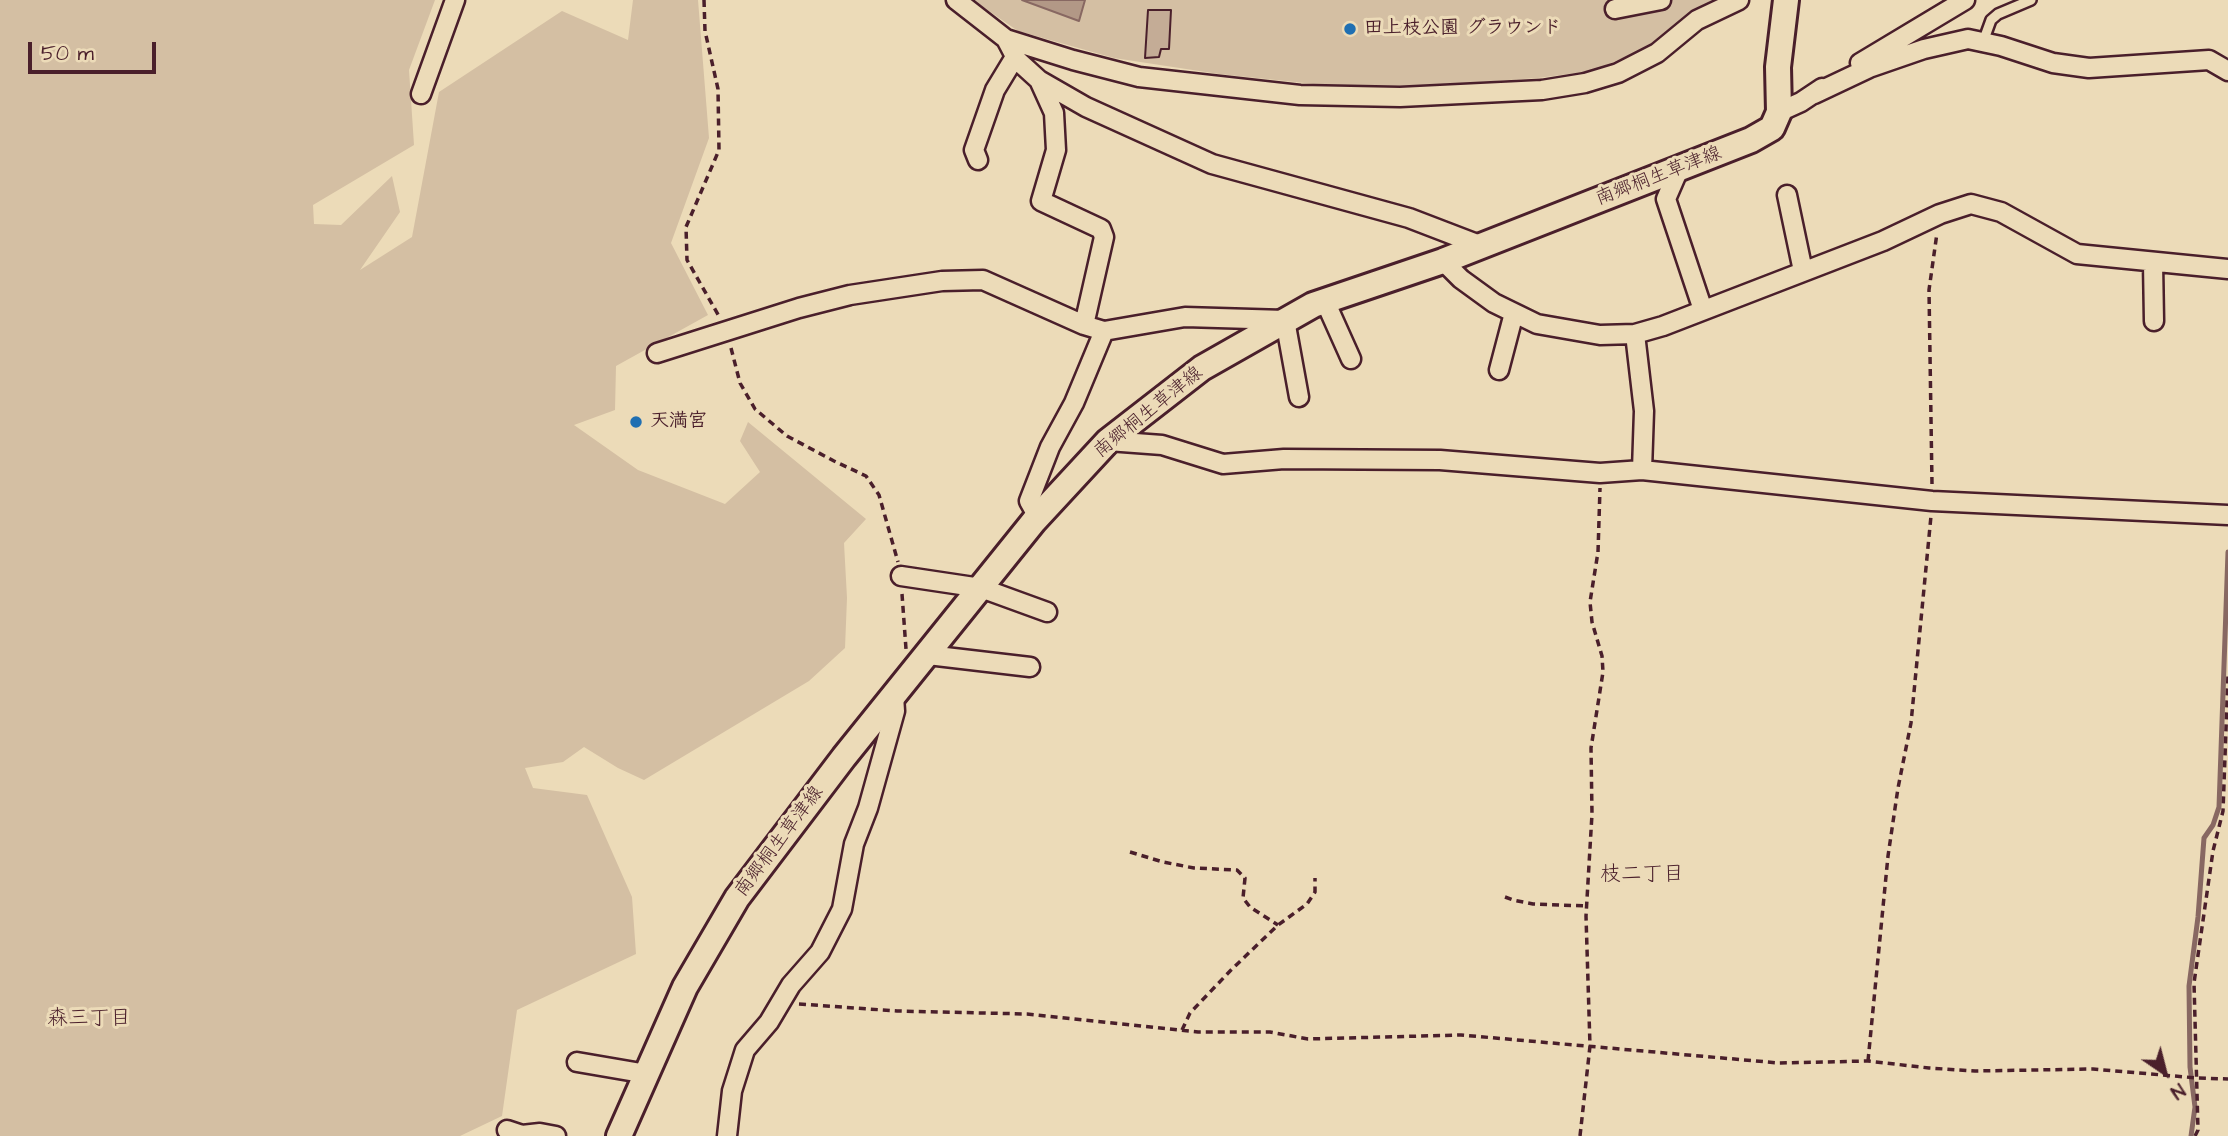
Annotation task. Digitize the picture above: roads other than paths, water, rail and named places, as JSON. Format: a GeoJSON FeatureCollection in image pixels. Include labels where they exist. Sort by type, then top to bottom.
{"type":"FeatureCollection","features":[{"type":"Feature","properties":{"kind":"main road"},"geometry":{"type":"LineString","coordinates":[[1779,112],[1778,67],[1786,0]]}},
{"type":"Feature","properties":{"kind":"main road","name":"南郷桐生草津線"},"geometry":{"type":"LineString","coordinates":[[619,1136],[685,987],[737,898],[844,757],[1038,517],[1108,441],[1202,368],[1285,320],[1325,301],[1443,261],[1751,140],[1772,128],[1779,112]]}},
{"type":"Feature","properties":{"kind":"street"},"geometry":{"type":"LineString","coordinates":[[421,94],[455,0]]}},
{"type":"Feature","properties":{"kind":"street"},"geometry":{"type":"LineString","coordinates":[[957,0],[1006,39],[1139,77],[1300,95],[1400,97],[1542,90],[1585,83],[1618,73],[1657,53],[1697,20],[1732,1]]}},
{"type":"Feature","properties":{"kind":"street"},"geometry":{"type":"LineString","coordinates":[[1615,9],[1661,0]]}},
{"type":"Feature","properties":{"kind":"street"},"geometry":{"type":"LineString","coordinates":[[1814,94],[1965,0]]}},
{"type":"Feature","properties":{"kind":"street"},"geometry":{"type":"LineString","coordinates":[[1006,39],[1015,57],[1038,80],[1086,107],[1212,164],[1409,218],[1482,246]]}},
{"type":"Feature","properties":{"kind":"street"},"geometry":{"type":"LineString","coordinates":[[1779,112],[1869,68],[1924,49],[1968,39],[2053,63],[2089,68],[2209,60],[2228,71]]}},
{"type":"Feature","properties":{"kind":"street"},"geometry":{"type":"LineString","coordinates":[[978,160],[974,150],[995,90],[1015,57]]}},
{"type":"Feature","properties":{"kind":"street"},"geometry":{"type":"LineString","coordinates":[[1038,80],[1054,113],[1056,150],[1041,201],[1101,229],[1104,237],[1084,325]]}},
{"type":"Feature","properties":{"kind":"street"},"geometry":{"type":"LineString","coordinates":[[1679,169],[1666,199],[1703,310]]}},
{"type":"Feature","properties":{"kind":"street"},"geometry":{"type":"LineString","coordinates":[[1787,195],[1803,271]]}},
{"type":"Feature","properties":{"kind":"street"},"geometry":{"type":"LineString","coordinates":[[1443,261],[1461,279],[1494,303],[1514,313],[1538,324],[1600,335],[1635,334],[1703,310],[1883,241],[1940,214],[1971,204],[2001,212],[2077,254],[2228,270]]}},
{"type":"Feature","properties":{"kind":"street"},"geometry":{"type":"LineString","coordinates":[[2153,263],[2154,321]]}},
{"type":"Feature","properties":{"kind":"street"},"geometry":{"type":"LineString","coordinates":[[657,353],[799,308],[850,295],[942,281],[983,280],[1084,325],[1104,331],[1185,317],[1285,320],[1299,397]]}},
{"type":"Feature","properties":{"kind":"street"},"geometry":{"type":"LineString","coordinates":[[1325,301],[1352,359]]}},
{"type":"Feature","properties":{"kind":"street"},"geometry":{"type":"LineString","coordinates":[[1499,370],[1514,313]]}},
{"type":"Feature","properties":{"kind":"street"},"geometry":{"type":"LineString","coordinates":[[1038,517],[1029,501],[1050,446],[1074,403],[1104,331]]}},
{"type":"Feature","properties":{"kind":"street"},"geometry":{"type":"LineString","coordinates":[[1635,334],[1644,411],[1642,470]]}},
{"type":"Feature","properties":{"kind":"street"},"geometry":{"type":"LineString","coordinates":[[1108,441],[1162,444],[1223,464],[1284,459],[1440,460],[1600,473],[1642,470],[1932,501],[2228,515]]}},
{"type":"Feature","properties":{"kind":"street"},"geometry":{"type":"LineString","coordinates":[[901,576],[981,588],[1047,612]]}},
{"type":"Feature","properties":{"kind":"street"},"geometry":{"type":"LineString","coordinates":[[928,655],[1030,667]]}},
{"type":"Feature","properties":{"kind":"street"},"geometry":{"type":"LineString","coordinates":[[727,1136],[732,1091],[745,1050],[769,1022],[791,985],[820,952],[842,909],[854,844],[868,808],[901,688]]}},
{"type":"Feature","properties":{"kind":"street"},"geometry":{"type":"LineString","coordinates":[[577,1062],[647,1074]]}},
{"type":"Feature","properties":{"kind":"street"},"geometry":{"type":"LineString","coordinates":[[507,1130],[522,1135],[540,1133],[556,1136]]}},
{"type":"Feature","properties":{"kind":"lane"},"geometry":{"type":"LineString","coordinates":[[1983,43],[1991,20],[1998,14],[2031,0]]}},
{"type":"Feature","properties":{"kind":"waterway"},"geometry":{"type":"LineString","coordinates":[[2191,1136],[2195,1107],[2190,1067],[2189,986],[2204,838],[2213,825],[2219,807],[2228,552]]}},
{"type":"Feature","properties":{"kind":"place","name":"田上枝公園 グラウンド"},"geometry":{"type":"Point","coordinates":[1350,29]}},
{"type":"Feature","properties":{"kind":"place","name":"天満宮"},"geometry":{"type":"Point","coordinates":[636,422]}},
{"type":"Feature","properties":{"kind":"district","name":"枝二丁目"},"geometry":{"type":"Point","coordinates":[1642,876]}},
{"type":"Feature","properties":{"kind":"district","name":"森三丁目"},"geometry":{"type":"Point","coordinates":[89,1020]}}]}
